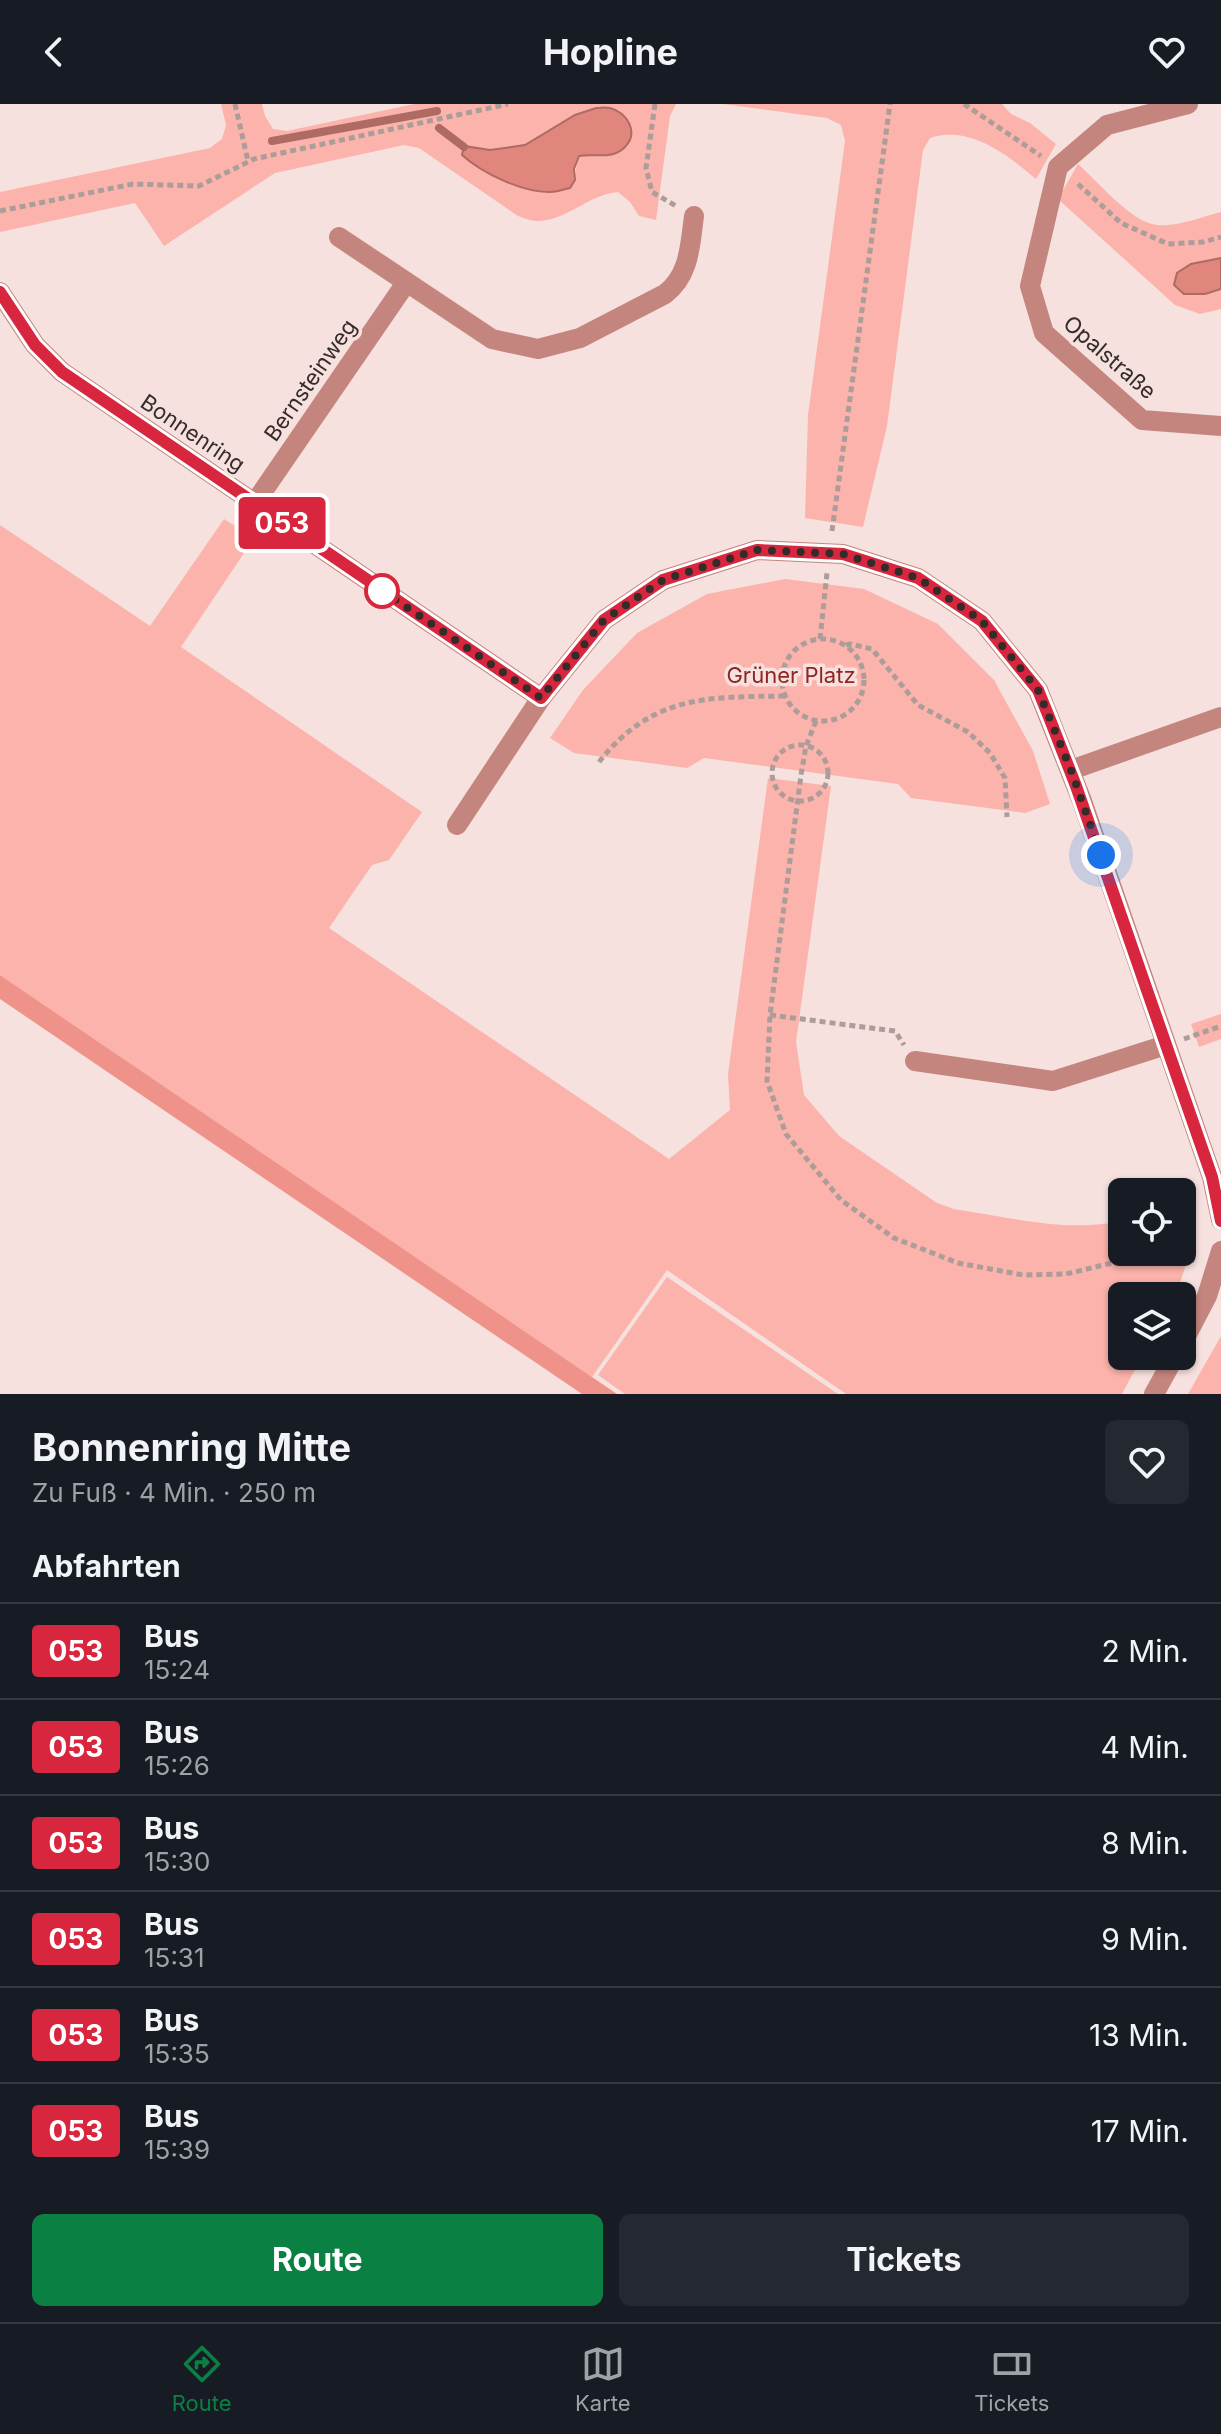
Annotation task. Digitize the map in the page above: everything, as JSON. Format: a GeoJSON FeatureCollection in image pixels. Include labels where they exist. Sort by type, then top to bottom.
{"type":"FeatureCollection","features":[{"type":"Feature","properties":{"kind":"street"},"geometry":{"type":"LineString","coordinates":[[1058,167],[1107,125],[1188,104]]}},
{"type":"Feature","properties":{"kind":"street","name":"Opalstraße"},"geometry":{"type":"LineString","coordinates":[[1058,167],[1030,286],[1044,333],[1142,420],[1221,426]]}},
{"type":"Feature","properties":{"kind":"street"},"geometry":{"type":"LineString","coordinates":[[339,237],[492,339],[538,349],[580,338],[676,286],[688,261],[694,216]]}},
{"type":"Feature","properties":{"kind":"street","name":"Bernsteinweg"},"geometry":{"type":"LineString","coordinates":[[254,504],[406,283]]}},
{"type":"Feature","properties":{"kind":"street","name":"Bonnenring"},"geometry":{"type":"LineString","coordinates":[[0,292],[35,345],[62,372],[541,698]]}},
{"type":"Feature","properties":{"kind":"street"},"geometry":{"type":"LineString","coordinates":[[457,825],[541,698],[604,620],[663,580],[757,550],[843,554],[918,578],[982,621],[1038,690],[1071,770],[1212,1177],[1221,1220]]}},
{"type":"Feature","properties":{"kind":"street"},"geometry":{"type":"LineString","coordinates":[[1071,770],[1221,717]]}},
{"type":"Feature","properties":{"kind":"street"},"geometry":{"type":"LineString","coordinates":[[915,1061],[1053,1081],[1166,1045]]}},
{"type":"Feature","properties":{"kind":"street"},"geometry":{"type":"LineString","coordinates":[[1196,1317],[1219,1260]]}},
{"type":"Feature","properties":{"kind":"street"},"geometry":{"type":"LineString","coordinates":[[1154,1394],[1167,1370]]}},
{"type":"Feature","properties":{"kind":"path"},"geometry":{"type":"LineString","coordinates":[[235,104],[248,161]]}},
{"type":"Feature","properties":{"kind":"path"},"geometry":{"type":"LineString","coordinates":[[0,211],[133,184],[199,186],[248,161],[508,104]]}},
{"type":"Feature","properties":{"kind":"path"},"geometry":{"type":"LineString","coordinates":[[655,104],[646,168],[652,192],[694,216]]}},
{"type":"Feature","properties":{"kind":"path"},"geometry":{"type":"LineString","coordinates":[[820,639],[890,104]]}},
{"type":"Feature","properties":{"kind":"path"},"geometry":{"type":"LineString","coordinates":[[964,104],[1058,167],[1121,223],[1168,244],[1203,242],[1221,237]]}},
{"type":"Feature","properties":{"kind":"path"},"geometry":{"type":"LineString","coordinates":[[833,640],[845,645],[855,654],[862,667],[862,695],[844,716],[831,721],[816,721],[803,716],[792,708],[785,696],[783,671],[788,659],[807,642],[833,640]]}},
{"type":"Feature","properties":{"kind":"path"},"geometry":{"type":"LineString","coordinates":[[845,645],[872,649],[918,705],[968,732],[990,753],[1005,778],[1007,817]]}},
{"type":"Feature","properties":{"kind":"path"},"geometry":{"type":"LineString","coordinates":[[599,762],[639,723],[677,704],[718,697],[785,696]]}},
{"type":"Feature","properties":{"kind":"path"},"geometry":{"type":"LineString","coordinates":[[816,721],[806,746],[770,1015],[767,1081],[786,1134],[841,1200],[894,1238],[958,1263],[1023,1275],[1066,1274],[1108,1264]]}},
{"type":"Feature","properties":{"kind":"path"},"geometry":{"type":"LineString","coordinates":[[796,746],[806,746],[821,755],[828,770],[827,779],[820,793],[798,801],[782,794],[773,772],[780,754],[796,746]]}},
{"type":"Feature","properties":{"kind":"path"},"geometry":{"type":"LineString","coordinates":[[770,1015],[895,1031],[915,1061]]}},
{"type":"Feature","properties":{"kind":"path"},"geometry":{"type":"LineString","coordinates":[[1166,1045],[1221,1026]]}},
{"type":"Feature","properties":{"kind":"path"},"geometry":{"type":"LineString","coordinates":[[1196,1257],[1219,1260]]}},
{"type":"Feature","properties":{"kind":"green space"},"geometry":{"type":"Polygon","coordinates":[[[221,104],[262,104],[273,129],[287,131],[414,104],[676,104],[670,116],[656,220],[639,216],[630,202],[618,192],[597,197],[548,220],[528,219],[518,216],[419,148],[404,145],[275,173],[164,246],[135,203],[0,232],[0,192],[210,148],[222,139],[226,125],[221,104]],[[596,108],[575,115],[525,145],[490,150],[464,146],[462,155],[480,169],[528,189],[551,192],[570,188],[579,156],[600,156],[628,118],[611,108],[596,108]]]}},
{"type":"Feature","properties":{"kind":"green space"},"geometry":{"type":"Polygon","coordinates":[[[723,104],[1002,104],[1011,114],[1030,123],[1056,144],[1036,179],[987,144],[959,135],[930,138],[923,150],[887,426],[863,527],[805,518],[808,415],[845,141],[841,125],[827,118],[723,104]]]}},
{"type":"Feature","properties":{"kind":"green space"},"geometry":{"type":"Polygon","coordinates":[[[1078,164],[1123,207],[1152,224],[1178,224],[1221,212],[1221,258],[1191,264],[1205,294],[1221,289],[1221,309],[1200,314],[1175,305],[1058,199],[1078,164]]]}},
{"type":"Feature","properties":{"kind":"green space"},"geometry":{"type":"Polygon","coordinates":[[[224,519],[254,538],[181,647],[422,812],[389,860],[372,865],[329,928],[669,1159],[730,1110],[728,1074],[768,778],[831,786],[796,1042],[804,1095],[839,1136],[937,1203],[954,1209],[1059,1225],[1108,1223],[1108,1266],[1185,1266],[1180,1282],[1108,1282],[1108,1370],[1135,1370],[1122,1394],[846,1394],[667,1270],[592,1377],[0,975],[0,525],[150,626],[224,519]]]}},
{"type":"Feature","properties":{"kind":"green space","name":"Grüner Platz"},"geometry":{"type":"Polygon","coordinates":[[[785,579],[864,589],[938,624],[994,680],[1033,751],[1050,804],[1025,813],[911,798],[898,784],[704,758],[687,768],[574,753],[550,738],[583,690],[637,633],[707,594],[785,579]]]}},
{"type":"Feature","properties":{"kind":"green space"},"geometry":{"type":"Polygon","coordinates":[[[1221,1014],[1221,1039],[1199,1047],[1191,1024],[1221,1014]]]}},
{"type":"Feature","properties":{"kind":"green space"},"geometry":{"type":"Polygon","coordinates":[[[667,1277],[838,1394],[625,1394],[598,1375],[667,1277]]]}},
{"type":"Feature","properties":{"kind":"green space"},"geometry":{"type":"Polygon","coordinates":[[[1221,1336],[1221,1394],[1188,1394],[1221,1336]]]}},
{"type":"Feature","properties":{"kind":"shaded area"},"geometry":{"type":"Polygon","coordinates":[[[596,108],[610,108],[622,114],[629,124],[631,136],[624,148],[614,154],[579,156],[574,169],[575,180],[570,188],[551,192],[528,189],[480,169],[462,155],[464,146],[490,150],[525,145],[575,115],[596,108]]]}},
{"type":"Feature","properties":{"kind":"shaded area"},"geometry":{"type":"Polygon","coordinates":[[[1221,258],[1221,289],[1205,294],[1184,294],[1174,285],[1177,273],[1191,264],[1221,258]]]}},
{"type":"Feature","properties":{"kind":"shaded area"},"geometry":{"type":"Polygon","coordinates":[[[0,975],[617,1394],[582,1394],[0,999],[0,975]]]}},
{"type":"Feature","properties":{"kind":"waterway"},"geometry":{"type":"LineString","coordinates":[[272,141],[437,111]]}},
{"type":"Feature","properties":{"kind":"waterway"},"geometry":{"type":"LineString","coordinates":[[439,128],[464,147]]}},
{"type":"Feature","properties":{"kind":"bus line","name":"053"},"geometry":{"type":"LineString","coordinates":[[0,292],[35,345],[62,372],[541,698],[604,620],[663,580],[757,550],[843,554],[918,578],[982,621],[1038,690],[1071,770],[1212,1177],[1221,1221]]}},
{"type":"Feature","properties":{"kind":"route"},"geometry":{"type":"LineString","coordinates":[[382,591],[371,583],[541,698],[604,620],[663,580],[757,550],[843,554],[918,578],[982,621],[1038,690],[1101,855]]}}]}
